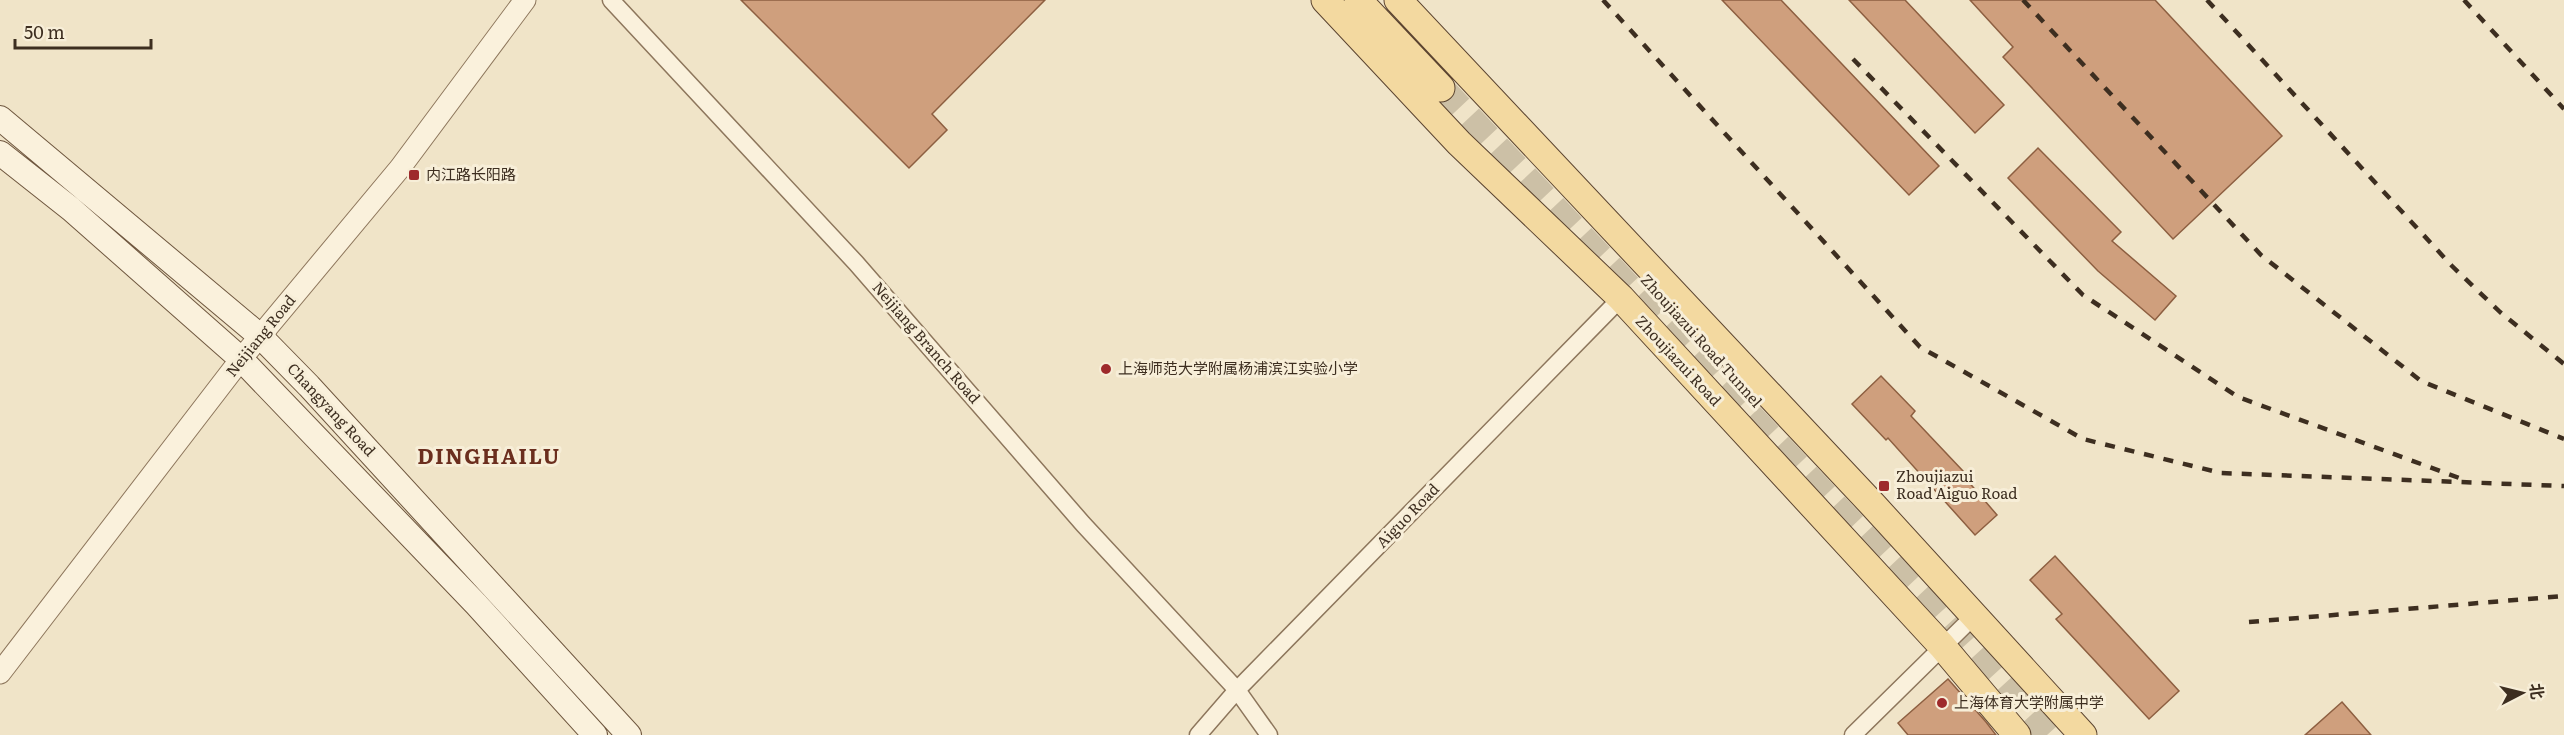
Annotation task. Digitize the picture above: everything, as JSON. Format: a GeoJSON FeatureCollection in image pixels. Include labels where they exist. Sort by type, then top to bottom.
{"type":"FeatureCollection","features":[{"type":"Feature","properties":{"kind":"main road","name":"Zhoujiazui Road"},"geometry":{"type":"LineString","coordinates":[[1325,0],[1459,143],[1620,298],[1942,646],[2017,735]]}},
{"type":"Feature","properties":{"kind":"main road"},"geometry":{"type":"LineString","coordinates":[[1358,0],[1442,88]]}},
{"type":"Feature","properties":{"kind":"main road"},"geometry":{"type":"LineString","coordinates":[[1398,0],[1873,505],[2083,735]]}},
{"type":"Feature","properties":{"kind":"main road","name":"Zhoujiazui Road Tunnel"},"geometry":{"type":"LineString","coordinates":[[1469,77],[1563,189],[1662,300],[1939,600]]}},
{"type":"Feature","properties":{"kind":"main road","name":"Changyang Road"},"geometry":{"type":"LineString","coordinates":[[0,118],[260,336],[309,386],[629,735]]}},
{"type":"Feature","properties":{"kind":"main road","name":"Changyang Road"},"geometry":{"type":"LineString","coordinates":[[0,153],[71,209],[241,359],[476,604],[595,735]]}},
{"type":"Feature","properties":{"kind":"street","name":"Neijiang Road"},"geometry":{"type":"LineString","coordinates":[[0,673],[241,359],[400,168],[525,0]]}},
{"type":"Feature","properties":{"kind":"street","name":"Neijiang Branch Road"},"geometry":{"type":"LineString","coordinates":[[611,0],[856,263],[1083,524],[1237,690],[1269,735]]}},
{"type":"Feature","properties":{"kind":"street","name":"Aiguo Road"},"geometry":{"type":"LineString","coordinates":[[1198,735],[1237,690],[1620,298]]}},
{"type":"Feature","properties":{"kind":"street"},"geometry":{"type":"LineString","coordinates":[[1853,735],[1974,616]]}},
{"type":"Feature","properties":{"kind":"building"},"geometry":{"type":"Polygon","coordinates":[[[741,0],[1045,0],[932,114],[947,130],[909,168],[741,0]]]}},
{"type":"Feature","properties":{"kind":"building"},"geometry":{"type":"Polygon","coordinates":[[[1722,0],[1781,0],[1939,166],[1909,195],[1722,0]]]}},
{"type":"Feature","properties":{"kind":"building"},"geometry":{"type":"Polygon","coordinates":[[[1849,0],[1905,0],[2004,105],[1975,133],[1849,0]]]}},
{"type":"Feature","properties":{"kind":"building"},"geometry":{"type":"Polygon","coordinates":[[[1970,0],[2155,0],[2282,136],[2173,239],[2003,57],[2013,47],[1970,0]]]}},
{"type":"Feature","properties":{"kind":"building"},"geometry":{"type":"Polygon","coordinates":[[[2038,148],[2121,232],[2112,241],[2176,296],[2155,320],[2098,271],[2008,178],[2038,148]]]}},
{"type":"Feature","properties":{"kind":"building"},"geometry":{"type":"Polygon","coordinates":[[[1881,376],[1915,411],[1911,416],[1963,471],[1961,473],[1997,515],[1975,535],[1888,438],[1886,440],[1852,404],[1881,376]]]}},
{"type":"Feature","properties":{"kind":"building"},"geometry":{"type":"Polygon","coordinates":[[[2055,556],[2179,691],[2149,719],[2056,619],[2062,614],[2030,580],[2055,556]]]}},
{"type":"Feature","properties":{"kind":"building","name":"上海体育大学附属中学"},"geometry":{"type":"Polygon","coordinates":[[[1948,679],[1996,735],[1908,735],[1898,723],[1948,679]]]}},
{"type":"Feature","properties":{"kind":"building"},"geometry":{"type":"Polygon","coordinates":[[[2342,702],[2371,735],[2305,735],[2342,702]]]}},
{"type":"Feature","properties":{"kind":"tunnel"},"geometry":{"type":"LineString","coordinates":[[1441,88],[1932,609],[2047,735]]}},
{"type":"Feature","properties":{"kind":"railway"},"geometry":{"type":"LineString","coordinates":[[1603,0],[1920,347],[2083,439],[2221,473],[2564,486]]}},
{"type":"Feature","properties":{"kind":"railway"},"geometry":{"type":"LineString","coordinates":[[2023,0],[2261,255],[2421,381],[2564,439]]}},
{"type":"Feature","properties":{"kind":"railway"},"geometry":{"type":"LineString","coordinates":[[2207,0],[2452,266],[2500,312],[2564,364]]}},
{"type":"Feature","properties":{"kind":"railway"},"geometry":{"type":"LineString","coordinates":[[2464,0],[2564,109]]}},
{"type":"Feature","properties":{"kind":"railway"},"geometry":{"type":"LineString","coordinates":[[1853,59],[2083,295],[2238,397],[2462,479]]}},
{"type":"Feature","properties":{"kind":"railway"},"geometry":{"type":"LineString","coordinates":[[2249,622],[2564,596]]}},
{"type":"Feature","properties":{"kind":"place","name":"内江路长阳路"},"geometry":{"type":"Point","coordinates":[414,175]}},
{"type":"Feature","properties":{"kind":"place","name":"上海师范大学附属杨浦滨江实验小学"},"geometry":{"type":"Point","coordinates":[1106,369]}},
{"type":"Feature","properties":{"kind":"place","name":"Zhoujiazui Road Aiguo Road"},"geometry":{"type":"Point","coordinates":[1884,486]}},
{"type":"Feature","properties":{"kind":"place","name":"上海体育大学附属中学"},"geometry":{"type":"Point","coordinates":[1942,703]}},
{"type":"Feature","properties":{"kind":"district","name":"DINGHAILU"},"geometry":{"type":"Point","coordinates":[489,457]}}]}
